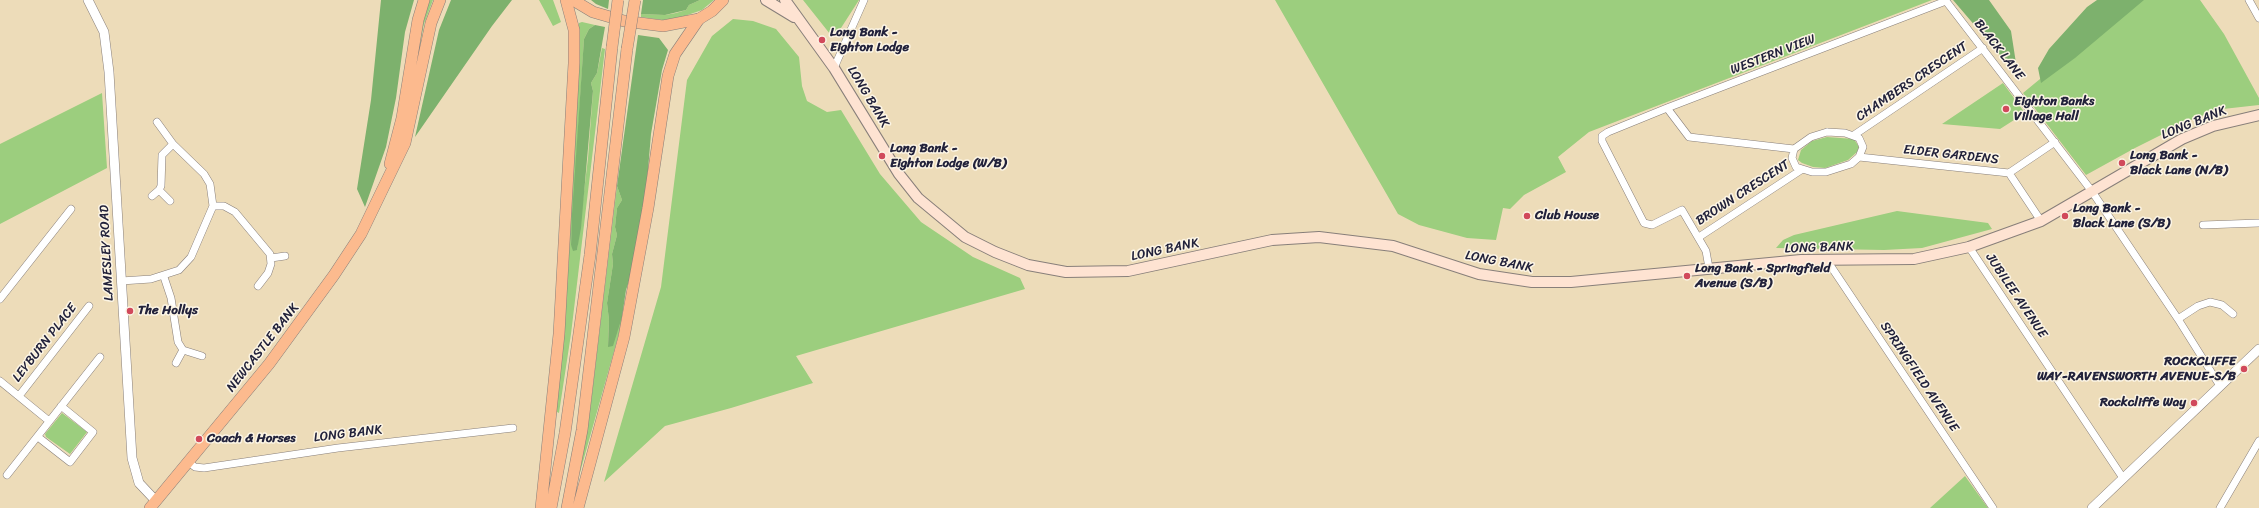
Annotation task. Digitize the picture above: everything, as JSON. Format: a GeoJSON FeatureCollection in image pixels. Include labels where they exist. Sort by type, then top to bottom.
{"type":"FeatureCollection","features":[{"type":"Feature","properties":{"kind":"main road","name":"NEWCASTLE BANK"},"geometry":{"type":"LineString","coordinates":[[382,194],[402,118],[418,20],[424,0]]}},
{"type":"Feature","properties":{"kind":"main road","name":"NEWCASTLE BANK"},"geometry":{"type":"LineString","coordinates":[[153,505],[269,364],[313,306],[350,252],[382,194],[397,162],[408,132],[431,23],[440,0]]}},
{"type":"Feature","properties":{"kind":"main road"},"geometry":{"type":"LineString","coordinates":[[541,508],[559,334],[574,64],[574,30],[566,0]]}},
{"type":"Feature","properties":{"kind":"main road"},"geometry":{"type":"LineString","coordinates":[[573,0],[593,12],[646,25],[676,25],[699,19]]}},
{"type":"Feature","properties":{"kind":"main road"},"geometry":{"type":"LineString","coordinates":[[551,508],[565,433],[590,255],[618,0]]}},
{"type":"Feature","properties":{"kind":"main road"},"geometry":{"type":"LineString","coordinates":[[567,508],[582,430],[635,0]]}},
{"type":"Feature","properties":{"kind":"main road"},"geometry":{"type":"LineString","coordinates":[[578,508],[624,337],[648,208],[668,76],[675,54],[699,19],[721,2],[731,0]]}},
{"type":"Feature","properties":{"kind":"main road","name":"LONG BANK"},"geometry":{"type":"LineString","coordinates":[[766,0],[801,21]]}},
{"type":"Feature","properties":{"kind":"main road","name":"LONG BANK"},"geometry":{"type":"LineString","coordinates":[[785,0],[834,68],[899,174],[918,198],[965,237],[995,252],[1028,264],[1066,272],[1128,271],[1265,242],[1319,237],[1368,241],[1394,246],[1479,274],[1532,282],[1571,282],[1709,268],[1826,259],[1914,259],[1969,247],[2041,221],[2091,190],[2182,139],[2213,126],[2259,115]]}},
{"type":"Feature","properties":{"kind":"street","name":"LAMESLEY ROAD"},"geometry":{"type":"LineString","coordinates":[[88,0],[104,32],[109,72],[133,467],[143,489],[153,505]]}},
{"type":"Feature","properties":{"kind":"street"},"geometry":{"type":"LineString","coordinates":[[834,68],[864,0]]}},
{"type":"Feature","properties":{"kind":"street"},"geometry":{"type":"LineString","coordinates":[[2249,0],[2259,18]]}},
{"type":"Feature","properties":{"kind":"street","name":"BLACK LANE"},"geometry":{"type":"LineString","coordinates":[[1946,1],[2091,190],[2178,319],[2220,386]]}},
{"type":"Feature","properties":{"kind":"street","name":"WESTERN VIEW"},"geometry":{"type":"LineString","coordinates":[[1699,237],[1682,210],[1652,225],[1644,223],[1602,142],[1602,136],[1608,132],[1667,108],[1946,1]]}},
{"type":"Feature","properties":{"kind":"street","name":"CHAMBERS CRESCENT"},"geometry":{"type":"LineString","coordinates":[[1854,135],[1983,48]]}},
{"type":"Feature","properties":{"kind":"street"},"geometry":{"type":"LineString","coordinates":[[1667,108],[1689,137],[1794,149],[1802,142],[1820,134],[1836,132],[1854,135],[1862,141],[1862,151],[1859,157],[1851,164],[1834,171],[1821,172],[1801,170],[1794,162],[1794,149]]}},
{"type":"Feature","properties":{"kind":"street"},"geometry":{"type":"LineString","coordinates":[[121,281],[164,276],[179,270],[191,257],[213,206],[210,184],[204,174],[173,144],[156,122]]}},
{"type":"Feature","properties":{"kind":"street","name":"ELDER GARDENS"},"geometry":{"type":"LineString","coordinates":[[1859,157],[2009,173],[2054,142]]}},
{"type":"Feature","properties":{"kind":"street"},"geometry":{"type":"LineString","coordinates":[[152,196],[159,190],[162,182],[162,155],[173,144]]}},
{"type":"Feature","properties":{"kind":"street","name":"BROWN CRESCENT"},"geometry":{"type":"LineString","coordinates":[[1699,237],[1801,170]]}},
{"type":"Feature","properties":{"kind":"street"},"geometry":{"type":"LineString","coordinates":[[2009,173],[2041,221]]}},
{"type":"Feature","properties":{"kind":"street"},"geometry":{"type":"LineString","coordinates":[[159,190],[170,201]]}},
{"type":"Feature","properties":{"kind":"street"},"geometry":{"type":"LineString","coordinates":[[213,206],[224,206],[235,212],[266,249],[271,258],[268,273],[258,286]]}},
{"type":"Feature","properties":{"kind":"street"},"geometry":{"type":"LineString","coordinates":[[0,299],[3,289],[71,209]]}},
{"type":"Feature","properties":{"kind":"street"},"geometry":{"type":"LineString","coordinates":[[2203,225],[2259,223]]}},
{"type":"Feature","properties":{"kind":"street"},"geometry":{"type":"LineString","coordinates":[[1699,237],[1706,251],[1709,268]]}},
{"type":"Feature","properties":{"kind":"street","name":"JUBILEE AVENUE"},"geometry":{"type":"LineString","coordinates":[[1969,247],[2123,478]]}},
{"type":"Feature","properties":{"kind":"street"},"geometry":{"type":"LineString","coordinates":[[271,258],[285,256]]}},
{"type":"Feature","properties":{"kind":"street","name":"SPRINGFIELD AVENUE"},"geometry":{"type":"LineString","coordinates":[[1826,259],[1993,508]]}},
{"type":"Feature","properties":{"kind":"street"},"geometry":{"type":"LineString","coordinates":[[164,276],[171,298],[176,335],[183,350],[202,356]]}},
{"type":"Feature","properties":{"kind":"street"},"geometry":{"type":"LineString","coordinates":[[2178,319],[2198,306],[2210,302],[2222,305],[2233,314]]}},
{"type":"Feature","properties":{"kind":"street","name":"LEYBURN PLACE"},"geometry":{"type":"LineString","coordinates":[[19,396],[89,306]]}},
{"type":"Feature","properties":{"kind":"street"},"geometry":{"type":"LineString","coordinates":[[176,363],[183,350]]}},
{"type":"Feature","properties":{"kind":"street"},"geometry":{"type":"LineString","coordinates":[[2092,508],[2259,350]]}},
{"type":"Feature","properties":{"kind":"street"},"geometry":{"type":"LineString","coordinates":[[7,476],[100,357]]}},
{"type":"Feature","properties":{"kind":"street","name":"LEYBURN PLACE"},"geometry":{"type":"LineString","coordinates":[[0,381],[49,421]]}},
{"type":"Feature","properties":{"kind":"street"},"geometry":{"type":"LineString","coordinates":[[38,437],[70,462],[93,432],[62,406]]}},
{"type":"Feature","properties":{"kind":"street","name":"LONG BANK"},"geometry":{"type":"LineString","coordinates":[[188,462],[199,468],[204,468],[338,448],[513,428]]}},
{"type":"Feature","properties":{"kind":"street"},"geometry":{"type":"LineString","coordinates":[[2220,508],[2259,441]]}},
{"type":"Feature","properties":{"kind":"green space"},"geometry":{"type":"Polygon","coordinates":[[[381,0],[414,0],[405,32],[396,98],[386,147],[365,207],[357,189],[371,100],[381,0]]]}},
{"type":"Feature","properties":{"kind":"green space"},"geometry":{"type":"Polygon","coordinates":[[[429,0],[433,0],[424,24],[418,54],[423,17],[429,0]]]}},
{"type":"Feature","properties":{"kind":"green space"},"geometry":{"type":"Polygon","coordinates":[[[451,0],[512,0],[492,26],[415,137],[439,30],[451,0]]]}},
{"type":"Feature","properties":{"kind":"green space"},"geometry":{"type":"Polygon","coordinates":[[[539,0],[553,0],[561,22],[553,26],[539,0]]]}},
{"type":"Feature","properties":{"kind":"green space"},"geometry":{"type":"Polygon","coordinates":[[[591,0],[609,0],[608,9],[596,4],[591,0]]]}},
{"type":"Feature","properties":{"kind":"green space"},"geometry":{"type":"Polygon","coordinates":[[[643,0],[700,0],[689,5],[686,10],[665,15],[641,14],[643,0]]]}},
{"type":"Feature","properties":{"kind":"green space"},"geometry":{"type":"Polygon","coordinates":[[[700,0],[714,0],[702,10],[676,19],[663,20],[641,17],[641,14],[665,15],[676,13],[686,10],[689,5],[700,0]]]}},
{"type":"Feature","properties":{"kind":"green space"},"geometry":{"type":"Polygon","coordinates":[[[803,0],[859,0],[841,28],[830,34],[803,0]]]}},
{"type":"Feature","properties":{"kind":"green space"},"geometry":{"type":"Polygon","coordinates":[[[1275,0],[1932,0],[1589,132],[1558,157],[1566,172],[1524,195],[1510,209],[1503,208],[1496,240],[1467,238],[1419,225],[1398,214],[1275,0]]]}},
{"type":"Feature","properties":{"kind":"green space"},"geometry":{"type":"Polygon","coordinates":[[[1953,0],[1989,0],[2011,31],[2018,76],[1953,0]]]}},
{"type":"Feature","properties":{"kind":"green space"},"geometry":{"type":"Polygon","coordinates":[[[2097,0],[2144,0],[2075,58],[2041,83],[2038,68],[2049,49],[2087,7],[2097,0]]]}},
{"type":"Feature","properties":{"kind":"green space"},"geometry":{"type":"Polygon","coordinates":[[[2136,0],[2200,0],[2224,34],[2259,98],[2259,105],[2223,109],[2195,118],[2135,148],[2086,175],[2023,93],[2136,0]]]}},
{"type":"Feature","properties":{"kind":"green space"},"geometry":{"type":"Polygon","coordinates":[[[733,19],[753,21],[776,29],[799,57],[802,86],[807,101],[827,112],[841,110],[880,174],[921,222],[973,257],[1020,278],[1025,289],[796,356],[813,383],[665,426],[604,482],[661,287],[687,80],[712,36],[733,19]]]}},
{"type":"Feature","properties":{"kind":"green space"},"geometry":{"type":"Polygon","coordinates":[[[582,22],[595,25],[589,29],[584,39],[571,245],[577,250],[588,158],[593,91],[591,83],[597,73],[602,48],[605,49],[571,334],[559,413],[555,411],[568,272],[579,59],[579,23],[582,22]]]}},
{"type":"Feature","properties":{"kind":"green space"},"geometry":{"type":"Polygon","coordinates":[[[595,25],[605,27],[597,73],[591,83],[593,91],[581,228],[577,250],[573,251],[571,245],[572,214],[584,39],[589,29],[595,25]]]}},
{"type":"Feature","properties":{"kind":"green space"},"geometry":{"type":"Polygon","coordinates":[[[638,35],[659,38],[668,50],[662,70],[651,134],[646,194],[631,275],[626,290],[622,317],[613,346],[608,347],[609,320],[607,303],[613,264],[612,254],[617,235],[615,227],[617,208],[622,200],[617,186],[638,35]]]}},
{"type":"Feature","properties":{"kind":"green space"},"geometry":{"type":"Polygon","coordinates":[[[2003,83],[2025,113],[2000,129],[1942,124],[2003,83]]]}},
{"type":"Feature","properties":{"kind":"green space"},"geometry":{"type":"Polygon","coordinates":[[[102,93],[107,168],[0,224],[0,144],[102,93]]]}},
{"type":"Feature","properties":{"kind":"green space"},"geometry":{"type":"Polygon","coordinates":[[[1827,137],[1854,139],[1859,147],[1857,152],[1848,160],[1825,168],[1813,167],[1798,160],[1801,150],[1812,141],[1827,137]]]}},
{"type":"Feature","properties":{"kind":"green space"},"geometry":{"type":"Polygon","coordinates":[[[617,186],[622,200],[617,208],[615,227],[617,235],[612,254],[613,264],[607,303],[609,320],[608,347],[622,317],[623,319],[579,476],[591,402],[617,186]]]}},
{"type":"Feature","properties":{"kind":"green space"},"geometry":{"type":"Polygon","coordinates":[[[1897,211],[1988,223],[1992,229],[1922,248],[1884,250],[1776,248],[1783,240],[1794,235],[1897,211]]]}},
{"type":"Feature","properties":{"kind":"green space"},"geometry":{"type":"Polygon","coordinates":[[[62,413],[87,432],[70,454],[46,437],[45,434],[62,413]]]}},
{"type":"Feature","properties":{"kind":"green space"},"geometry":{"type":"Polygon","coordinates":[[[1965,476],[1988,508],[1930,508],[1965,476]]]}},
{"type":"Feature","properties":{"kind":"place","name":"Long Bank - Eighton Lodge"},"geometry":{"type":"Point","coordinates":[822,40]}},
{"type":"Feature","properties":{"kind":"place","name":"Eighton Banks Village Hall"},"geometry":{"type":"Point","coordinates":[2006,109]}},
{"type":"Feature","properties":{"kind":"place","name":"Long Bank - Eighton Lodge (W/B)"},"geometry":{"type":"Point","coordinates":[882,156]}},
{"type":"Feature","properties":{"kind":"place","name":"Long Bank - Black Lane (N/B)"},"geometry":{"type":"Point","coordinates":[2122,163]}},
{"type":"Feature","properties":{"kind":"place","name":"Club House"},"geometry":{"type":"Point","coordinates":[1527,216]}},
{"type":"Feature","properties":{"kind":"place","name":"Long Bank - Black Lane (S/B)"},"geometry":{"type":"Point","coordinates":[2065,216]}},
{"type":"Feature","properties":{"kind":"place","name":"Long Bank - Springfield Avenue (S/B)"},"geometry":{"type":"Point","coordinates":[1687,276]}},
{"type":"Feature","properties":{"kind":"place","name":"The Hollys"},"geometry":{"type":"Point","coordinates":[130,311]}},
{"type":"Feature","properties":{"kind":"place","name":"ROCKCLIFFE WAY-RAVENSWORTH AVENUE-S/B"},"geometry":{"type":"Point","coordinates":[2244,369]}},
{"type":"Feature","properties":{"kind":"place","name":"Rockcliffe Way"},"geometry":{"type":"Point","coordinates":[2194,403]}},
{"type":"Feature","properties":{"kind":"place","name":"Coach & Horses"},"geometry":{"type":"Point","coordinates":[199,439]}}]}
